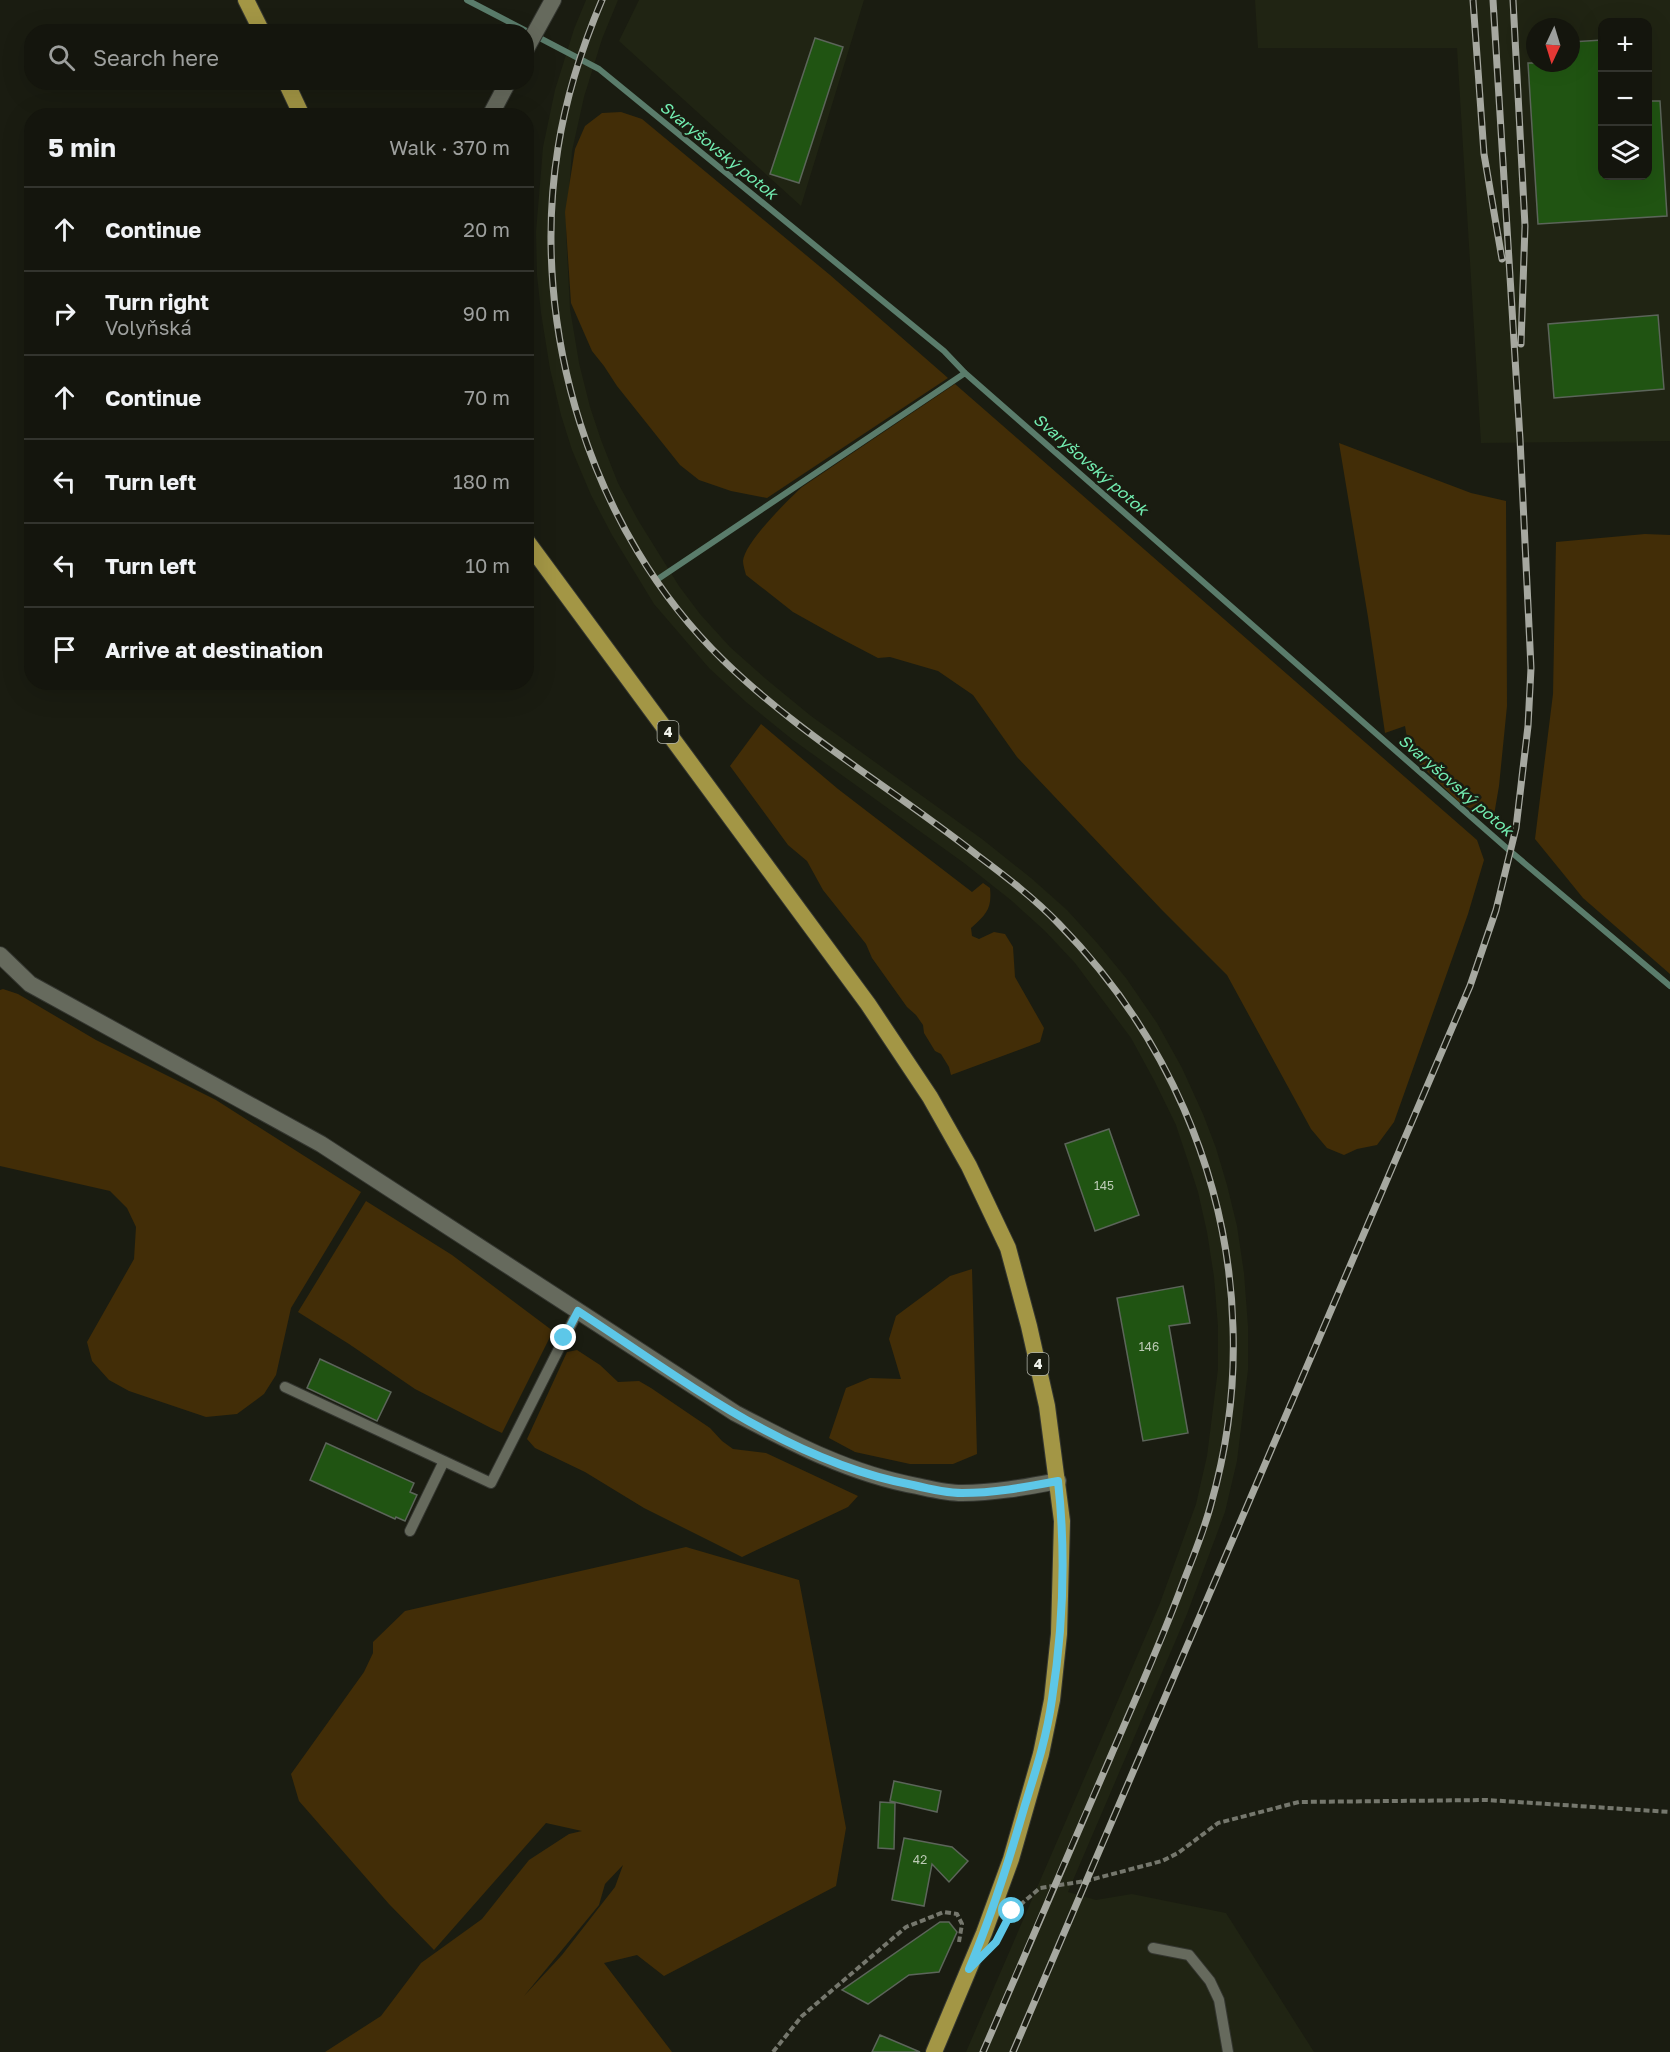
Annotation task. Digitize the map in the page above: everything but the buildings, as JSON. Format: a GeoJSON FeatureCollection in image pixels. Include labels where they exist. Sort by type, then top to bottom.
{"type":"FeatureCollection","features":[{"type":"Feature","properties":{"kind":"main road"},"geometry":{"type":"LineString","coordinates":[[246,0],[258,24]]}},
{"type":"Feature","properties":{"kind":"main road"},"geometry":{"type":"LineString","coordinates":[[290,90],[298,108]]}},
{"type":"Feature","properties":{"kind":"main road","name":"4"},"geometry":{"type":"LineString","coordinates":[[534,551],[868,1004],[930,1097],[969,1166],[1008,1248],[1029,1326],[1047,1406],[1062,1521],[1059,1634],[1052,1700],[1041,1754],[1011,1859],[994,1908],[934,2052]]}},
{"type":"Feature","properties":{"kind":"street"},"geometry":{"type":"LineString","coordinates":[[534,35],[553,0]]}},
{"type":"Feature","properties":{"kind":"street"},"geometry":{"type":"LineString","coordinates":[[494,108],[504,90]]}},
{"type":"Feature","properties":{"kind":"street"},"geometry":{"type":"LineString","coordinates":[[0,955],[30,984],[321,1144],[735,1413],[796,1445],[840,1465],[889,1481],[960,1493],[1005,1491],[1058,1481]]}},
{"type":"Feature","properties":{"kind":"lane"},"geometry":{"type":"LineString","coordinates":[[285,1387],[491,1483],[578,1311]]}},
{"type":"Feature","properties":{"kind":"lane"},"geometry":{"type":"LineString","coordinates":[[410,1531],[444,1461]]}},
{"type":"Feature","properties":{"kind":"lane"},"geometry":{"type":"LineString","coordinates":[[1153,1948],[1189,1955],[1210,1981],[1219,2000],[1228,2052]]}},
{"type":"Feature","properties":{"kind":"path"},"geometry":{"type":"LineString","coordinates":[[1007,1921],[1012,1911],[1041,1888],[1086,1881],[1162,1861],[1178,1853],[1218,1823],[1299,1802],[1487,1800],[1670,1812]]}},
{"type":"Feature","properties":{"kind":"path"},"geometry":{"type":"LineString","coordinates":[[773,2052],[802,2016],[906,1927],[944,1912],[957,1914],[962,1924],[957,1959],[969,1969]]}},
{"type":"Feature","properties":{"kind":"shaded area"},"geometry":{"type":"Polygon","coordinates":[[[586,0],[618,0],[602,39],[584,97],[572,151],[566,232],[570,309],[579,363],[590,407],[618,483],[638,520],[679,586],[700,614],[730,647],[811,716],[982,839],[1067,910],[1126,978],[1157,1023],[1182,1068],[1216,1148],[1237,1226],[1244,1273],[1248,1326],[1248,1370],[1237,1461],[1225,1512],[1187,1614],[1068,1892],[1096,1900],[1132,1894],[1226,1913],[1314,2052],[966,2052],[1160,1603],[1196,1504],[1207,1456],[1218,1369],[1218,1327],[1214,1277],[1207,1232],[1198,1192],[1176,1125],[1155,1082],[1131,1038],[1075,963],[1012,901],[964,863],[793,740],[709,668],[654,604],[612,535],[591,495],[572,450],[550,369],[537,275],[536,232],[543,147],[555,90],[574,29],[586,0]]]}},
{"type":"Feature","properties":{"kind":"shaded area"},"geometry":{"type":"Polygon","coordinates":[[[639,0],[864,0],[801,206],[619,41],[639,0]]]}},
{"type":"Feature","properties":{"kind":"shaded area"},"geometry":{"type":"Polygon","coordinates":[[[1255,0],[1670,0],[1670,441],[1481,443],[1457,48],[1258,48],[1255,0]]]}},
{"type":"Feature","properties":{"kind":"shaded area"},"geometry":{"type":"Polygon","coordinates":[[[621,112],[642,119],[830,275],[948,378],[767,498],[731,491],[699,480],[680,465],[592,351],[571,303],[565,212],[575,149],[585,126],[602,113],[621,112]]]}},
{"type":"Feature","properties":{"kind":"shaded area"},"geometry":{"type":"Polygon","coordinates":[[[955,384],[1477,840],[1484,860],[1468,914],[1394,1122],[1377,1145],[1357,1149],[1344,1155],[1327,1148],[1311,1129],[1227,975],[1017,757],[973,695],[938,671],[890,657],[878,658],[836,636],[793,612],[746,575],[743,561],[751,543],[802,487],[955,384]]]}},
{"type":"Feature","properties":{"kind":"shaded area"},"geometry":{"type":"Polygon","coordinates":[[[1339,443],[1471,493],[1506,501],[1507,706],[1493,821],[1460,803],[1410,755],[1405,726],[1385,733],[1339,443]]]}},
{"type":"Feature","properties":{"kind":"shaded area"},"geometry":{"type":"Polygon","coordinates":[[[1645,534],[1670,535],[1670,974],[1583,898],[1535,839],[1553,694],[1556,542],[1645,534]]]}},
{"type":"Feature","properties":{"kind":"shaded area"},"geometry":{"type":"Polygon","coordinates":[[[761,724],[838,789],[972,892],[983,883],[990,888],[989,906],[985,914],[971,928],[972,936],[979,939],[994,932],[1005,934],[1013,947],[1015,977],[1044,1028],[1040,1042],[951,1075],[941,1054],[935,1051],[924,1033],[923,1025],[907,1007],[872,958],[866,944],[823,890],[807,861],[788,845],[730,766],[761,724]]]}},
{"type":"Feature","properties":{"kind":"shaded area"},"geometry":{"type":"Polygon","coordinates":[[[0,990],[18,994],[96,1040],[216,1100],[361,1192],[291,1308],[276,1375],[264,1394],[237,1414],[206,1417],[129,1391],[109,1380],[92,1361],[87,1342],[134,1259],[136,1227],[127,1208],[110,1191],[0,1166],[0,990]]]}},
{"type":"Feature","properties":{"kind":"shaded area"},"geometry":{"type":"Polygon","coordinates":[[[366,1201],[452,1255],[553,1331],[502,1433],[415,1389],[298,1312],[366,1201]]]}},
{"type":"Feature","properties":{"kind":"shaded area"},"geometry":{"type":"Polygon","coordinates":[[[972,1269],[977,1454],[953,1464],[910,1464],[855,1452],[829,1438],[846,1388],[870,1378],[901,1379],[889,1339],[896,1316],[950,1276],[972,1269]]]}},
{"type":"Feature","properties":{"kind":"shaded area"},"geometry":{"type":"Polygon","coordinates":[[[577,1350],[600,1365],[618,1382],[639,1381],[651,1388],[710,1428],[733,1449],[766,1453],[858,1496],[848,1507],[742,1557],[644,1508],[585,1472],[535,1448],[527,1439],[567,1352],[577,1350]]]}},
{"type":"Feature","properties":{"kind":"shaded area"},"geometry":{"type":"Polygon","coordinates":[[[686,1547],[799,1580],[846,1828],[836,1886],[664,1976],[637,1955],[604,1963],[672,2052],[325,2052],[381,2016],[421,1963],[482,1919],[529,1860],[569,1834],[582,1831],[546,1823],[434,1950],[389,1904],[299,1801],[291,1774],[364,1672],[373,1653],[373,1642],[405,1611],[686,1547]],[[623,1865],[605,1884],[599,1905],[524,1996],[562,1955],[615,1887],[623,1865]]]}},
{"type":"Feature","properties":{"kind":"waterway","name":"Svaryšovský potok"},"geometry":{"type":"LineString","coordinates":[[467,0],[513,24]]}},
{"type":"Feature","properties":{"kind":"waterway","name":"Svaryšovský potok"},"geometry":{"type":"LineString","coordinates":[[534,35],[599,69],[944,351],[965,373],[1510,851],[1670,986]]}},
{"type":"Feature","properties":{"kind":"waterway"},"geometry":{"type":"LineString","coordinates":[[658,579],[965,373]]}},
{"type":"Feature","properties":{"kind":"railway"},"geometry":{"type":"LineString","coordinates":[[602,0],[581,54],[565,110],[558,148],[551,216],[553,286],[563,355],[580,424],[605,489],[637,551],[677,609],[723,660],[783,713],[945,831],[1040,905],[1097,966],[1130,1011],[1160,1059],[1184,1110],[1204,1162],[1219,1216],[1229,1271],[1233,1373],[1226,1439],[1217,1483],[1194,1554],[1157,1649],[983,2052]]}},
{"type":"Feature","properties":{"kind":"railway"},"geometry":{"type":"LineString","coordinates":[[1473,0],[1484,154],[1502,259]]}},
{"type":"Feature","properties":{"kind":"railway"},"geometry":{"type":"LineString","coordinates":[[1013,2052],[1470,986],[1496,910],[1516,828],[1528,726],[1531,668],[1520,439],[1493,0]]}},
{"type":"Feature","properties":{"kind":"railway"},"geometry":{"type":"LineString","coordinates":[[1513,0],[1525,226],[1521,344]]}},
{"type":"Feature","properties":{"kind":"route"},"geometry":{"type":"LineString","coordinates":[[564,1338],[578,1311],[735,1413],[840,1465],[889,1481],[960,1493],[1005,1491],[1058,1481],[1062,1521],[1062,1566],[1059,1634],[1052,1700],[1041,1754],[1011,1859],[969,1969],[996,1942],[1012,1911]]}}]}
